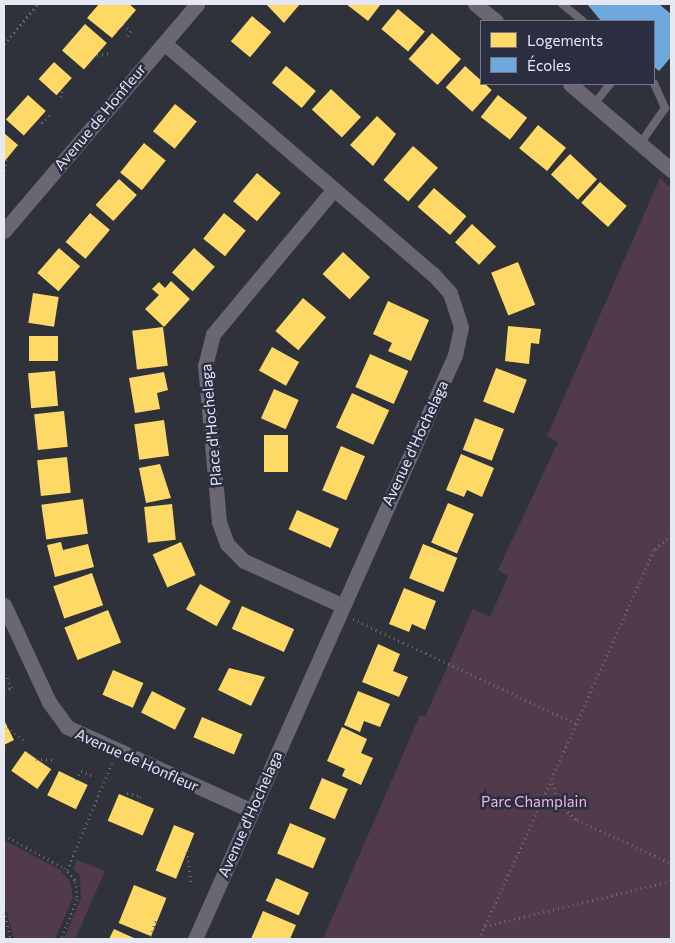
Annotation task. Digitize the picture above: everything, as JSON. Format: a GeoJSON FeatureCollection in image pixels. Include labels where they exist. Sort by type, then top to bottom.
{"type":"FeatureCollection","features":[{"type":"Feature","properties":{"kind":"street","name":"Avenue de Honfleur"},"geometry":{"type":"LineString","coordinates":[[4,231],[197,4]]}},
{"type":"Feature","properties":{"kind":"street"},"geometry":{"type":"LineString","coordinates":[[475,4],[495,20]]}},
{"type":"Feature","properties":{"kind":"street","name":"Avenue d'Hochelaga"},"geometry":{"type":"LineString","coordinates":[[164,43],[442,283],[455,303],[461,327],[455,354],[341,606],[195,939]]}},
{"type":"Feature","properties":{"kind":"street"},"geometry":{"type":"LineString","coordinates":[[571,85],[671,170]]}},
{"type":"Feature","properties":{"kind":"street","name":"Place d'Hochelaga"},"geometry":{"type":"LineString","coordinates":[[334,189],[213,334],[205,365],[219,522],[227,544],[244,561],[341,606]]}},
{"type":"Feature","properties":{"kind":"street","name":"Avenue de Honfleur"},"geometry":{"type":"LineString","coordinates":[[4,605],[49,702],[66,727],[252,811]]}},
{"type":"Feature","properties":{"kind":"lane"},"geometry":{"type":"LineString","coordinates":[[562,4],[582,20]]}},
{"type":"Feature","properties":{"kind":"lane"},"geometry":{"type":"LineString","coordinates":[[594,104],[609,85]]}},
{"type":"Feature","properties":{"kind":"lane"},"geometry":{"type":"LineString","coordinates":[[640,144],[663,115],[664,101],[655,85]]}},
{"type":"Feature","properties":{"kind":"lane"},"geometry":{"type":"LineString","coordinates":[[664,101],[671,95]]}},
{"type":"Feature","properties":{"kind":"path"},"geometry":{"type":"LineString","coordinates":[[4,44],[38,4]]}},
{"type":"Feature","properties":{"kind":"path"},"geometry":{"type":"LineString","coordinates":[[123,25],[131,31],[126,39]]}},
{"type":"Feature","properties":{"kind":"path"},"geometry":{"type":"LineString","coordinates":[[97,56],[111,53]]}},
{"type":"Feature","properties":{"kind":"path"},"geometry":{"type":"LineString","coordinates":[[61,97],[62,89]]}},
{"type":"Feature","properties":{"kind":"path"},"geometry":{"type":"LineString","coordinates":[[38,119],[42,123],[50,115]]}},
{"type":"Feature","properties":{"kind":"path"},"geometry":{"type":"LineString","coordinates":[[5,170],[6,159]]}},
{"type":"Feature","properties":{"kind":"path"},"geometry":{"type":"LineString","coordinates":[[479,939],[654,550],[671,535]]}},
{"type":"Feature","properties":{"kind":"path"},"geometry":{"type":"LineString","coordinates":[[351,618],[577,724]]}},
{"type":"Feature","properties":{"kind":"path"},"geometry":{"type":"LineString","coordinates":[[4,691],[11,688],[6,674]]}},
{"type":"Feature","properties":{"kind":"path"},"geometry":{"type":"LineString","coordinates":[[7,727],[24,740]]}},
{"type":"Feature","properties":{"kind":"path"},"geometry":{"type":"LineString","coordinates":[[36,758],[56,760]]}},
{"type":"Feature","properties":{"kind":"path"},"geometry":{"type":"LineString","coordinates":[[67,870],[112,762]]}},
{"type":"Feature","properties":{"kind":"path"},"geometry":{"type":"LineString","coordinates":[[75,779],[81,771],[93,776]]}},
{"type":"Feature","properties":{"kind":"path"},"geometry":{"type":"LineString","coordinates":[[552,778],[557,800],[577,820],[671,863]]}},
{"type":"Feature","properties":{"kind":"path"},"geometry":{"type":"LineString","coordinates":[[127,793],[140,796],[138,802]]}},
{"type":"Feature","properties":{"kind":"path"},"geometry":{"type":"LineString","coordinates":[[4,835],[67,870],[78,889],[61,939]]}},
{"type":"Feature","properties":{"kind":"path"},"geometry":{"type":"LineString","coordinates":[[187,851],[191,883]]}},
{"type":"Feature","properties":{"kind":"path"},"geometry":{"type":"LineString","coordinates":[[485,926],[671,881]]}},
{"type":"Feature","properties":{"kind":"path"},"geometry":{"type":"LineString","coordinates":[[4,911],[11,939]]}},
{"type":"Feature","properties":{"kind":"path"},"geometry":{"type":"LineString","coordinates":[[150,936],[157,919]]}},
{"type":"Feature","properties":{"kind":"green space","name":"Parc Champlain"},"geometry":{"type":"Polygon","coordinates":[[[660,178],[671,188],[671,939],[323,939],[420,715],[425,717],[473,609],[490,617],[508,576],[498,570],[558,442],[547,436],[660,178]]]}},
{"type":"Feature","properties":{"kind":"green space"},"geometry":{"type":"Polygon","coordinates":[[[4,840],[60,870],[70,881],[73,898],[55,939],[14,939],[4,902],[4,840]]]}},
{"type":"Feature","properties":{"kind":"green space"},"geometry":{"type":"Polygon","coordinates":[[[77,860],[105,871],[75,939],[64,939],[81,898],[80,875],[73,869],[77,860]]]}},
{"type":"Feature","properties":{"kind":"building: Logements"},"geometry":{"type":"Polygon","coordinates":[[[99,4],[129,4],[136,10],[112,38],[87,18],[99,4]]]}},
{"type":"Feature","properties":{"kind":"building: Logements"},"geometry":{"type":"Polygon","coordinates":[[[266,4],[300,4],[284,23],[266,4]]]}},
{"type":"Feature","properties":{"kind":"building: Logements"},"geometry":{"type":"Polygon","coordinates":[[[346,4],[381,4],[368,21],[346,4]]]}},
{"type":"Feature","properties":{"kind":"building: Logements"},"geometry":{"type":"Polygon","coordinates":[[[398,9],[425,31],[408,51],[381,29],[398,9]]]}},
{"type":"Feature","properties":{"kind":"building: Logements"},"geometry":{"type":"Polygon","coordinates":[[[252,16],[271,32],[250,57],[231,41],[252,16]]]}},
{"type":"Feature","properties":{"kind":"building: Logements"},"geometry":{"type":"Polygon","coordinates":[[[85,24],[107,43],[84,69],[62,50],[85,24]]]}},
{"type":"Feature","properties":{"kind":"building: Logements"},"geometry":{"type":"Polygon","coordinates":[[[432,33],[461,59],[438,85],[409,59],[432,33]]]}},
{"type":"Feature","properties":{"kind":"building: Logements"},"geometry":{"type":"Polygon","coordinates":[[[54,62],[72,78],[56,95],[39,79],[54,62]]]}},
{"type":"Feature","properties":{"kind":"building: Logements"},"geometry":{"type":"Polygon","coordinates":[[[286,66],[316,91],[302,108],[272,83],[286,66]]]}},
{"type":"Feature","properties":{"kind":"building: Logements"},"geometry":{"type":"Polygon","coordinates":[[[465,66],[480,80],[480,85],[486,85],[492,90],[472,112],[446,88],[465,66]]]}},
{"type":"Feature","properties":{"kind":"building: Logements"},"geometry":{"type":"Polygon","coordinates":[[[331,89],[361,117],[342,137],[312,109],[331,89]]]}},
{"type":"Feature","properties":{"kind":"building: Logements"},"geometry":{"type":"Polygon","coordinates":[[[28,95],[46,111],[24,136],[6,120],[28,95]]]}},
{"type":"Feature","properties":{"kind":"building: Logements"},"geometry":{"type":"Polygon","coordinates":[[[498,95],[527,118],[510,140],[481,117],[498,95]]]}},
{"type":"Feature","properties":{"kind":"building: Logements"},"geometry":{"type":"Polygon","coordinates":[[[175,104],[197,122],[175,149],[153,131],[175,104]]]}},
{"type":"Feature","properties":{"kind":"building: Logements"},"geometry":{"type":"Polygon","coordinates":[[[377,116],[396,134],[373,166],[350,145],[377,116]]]}},
{"type":"Feature","properties":{"kind":"building: Logements"},"geometry":{"type":"Polygon","coordinates":[[[538,125],[566,148],[547,171],[519,148],[538,125]]]}},
{"type":"Feature","properties":{"kind":"building: Logements"},"geometry":{"type":"Polygon","coordinates":[[[4,133],[18,145],[4,162],[4,133]]]}},
{"type":"Feature","properties":{"kind":"building: Logements"},"geometry":{"type":"Polygon","coordinates":[[[144,143],[166,161],[142,190],[120,173],[144,143]]]}},
{"type":"Feature","properties":{"kind":"building: Logements"},"geometry":{"type":"Polygon","coordinates":[[[413,146],[438,168],[408,202],[383,180],[413,146]]]}},
{"type":"Feature","properties":{"kind":"building: Logements"},"geometry":{"type":"Polygon","coordinates":[[[570,154],[597,179],[578,200],[551,174],[570,154]]]}},
{"type":"Feature","properties":{"kind":"building: Logements"},"geometry":{"type":"Polygon","coordinates":[[[257,173],[281,193],[257,221],[233,201],[257,173]]]}},
{"type":"Feature","properties":{"kind":"building: Logements"},"geometry":{"type":"Polygon","coordinates":[[[119,179],[137,195],[113,221],[96,205],[119,179]]]}},
{"type":"Feature","properties":{"kind":"building: Logements"},"geometry":{"type":"Polygon","coordinates":[[[600,182],[627,206],[608,227],[581,203],[600,182]]]}},
{"type":"Feature","properties":{"kind":"building: Logements"},"geometry":{"type":"Polygon","coordinates":[[[434,188],[466,216],[450,235],[418,207],[434,188]]]}},
{"type":"Feature","properties":{"kind":"building: Logements"},"geometry":{"type":"Polygon","coordinates":[[[90,213],[110,230],[85,259],[66,242],[90,213]]]}},
{"type":"Feature","properties":{"kind":"building: Logements"},"geometry":{"type":"Polygon","coordinates":[[[224,213],[246,231],[225,256],[203,239],[224,213]]]}},
{"type":"Feature","properties":{"kind":"building: Logements"},"geometry":{"type":"Polygon","coordinates":[[[472,224],[496,247],[479,265],[455,242],[472,224]]]}},
{"type":"Feature","properties":{"kind":"building: Logements"},"geometry":{"type":"Polygon","coordinates":[[[59,248],[80,266],[58,291],[37,273],[59,248]]]}},
{"type":"Feature","properties":{"kind":"building: Logements"},"geometry":{"type":"Polygon","coordinates":[[[194,248],[215,267],[193,291],[172,273],[194,248]]]}},
{"type":"Feature","properties":{"kind":"building: Logements"},"geometry":{"type":"Polygon","coordinates":[[[343,252],[370,277],[350,299],[323,274],[343,252]]]}},
{"type":"Feature","properties":{"kind":"building: Logements"},"geometry":{"type":"Polygon","coordinates":[[[518,262],[535,305],[508,316],[491,273],[518,262]]]}},
{"type":"Feature","properties":{"kind":"building: Logements"},"geometry":{"type":"Polygon","coordinates":[[[171,281],[190,299],[164,327],[145,309],[159,295],[152,289],[159,282],[165,288],[171,281]]]}},
{"type":"Feature","properties":{"kind":"building: Logements"},"geometry":{"type":"Polygon","coordinates":[[[33,293],[59,297],[54,327],[28,323],[33,293]]]}},
{"type":"Feature","properties":{"kind":"building: Logements"},"geometry":{"type":"Polygon","coordinates":[[[303,298],[326,317],[298,350],[275,331],[303,298]]]}},
{"type":"Feature","properties":{"kind":"building: Logements"},"geometry":{"type":"Polygon","coordinates":[[[388,301],[429,320],[411,361],[388,351],[392,343],[373,334],[388,301]]]}},
{"type":"Feature","properties":{"kind":"building: Logements"},"geometry":{"type":"Polygon","coordinates":[[[508,326],[541,329],[539,344],[531,343],[529,364],[505,361],[508,326]]]}},
{"type":"Feature","properties":{"kind":"building: Logements"},"geometry":{"type":"Polygon","coordinates":[[[163,327],[168,366],[137,369],[132,331],[163,327]]]}},
{"type":"Feature","properties":{"kind":"building: Logements"},"geometry":{"type":"Polygon","coordinates":[[[29,336],[58,336],[58,361],[29,361],[29,336]]]}},
{"type":"Feature","properties":{"kind":"building: Logements"},"geometry":{"type":"Polygon","coordinates":[[[272,347],[299,362],[286,386],[259,371],[272,347]]]}},
{"type":"Feature","properties":{"kind":"building: Logements"},"geometry":{"type":"Polygon","coordinates":[[[370,354],[408,371],[394,404],[355,387],[370,354]]]}},
{"type":"Feature","properties":{"kind":"building: Logements"},"geometry":{"type":"Polygon","coordinates":[[[496,368],[527,380],[514,413],[483,402],[496,368]]]}},
{"type":"Feature","properties":{"kind":"building: Logements"},"geometry":{"type":"Polygon","coordinates":[[[55,371],[58,406],[31,408],[28,373],[55,371]]]}},
{"type":"Feature","properties":{"kind":"building: Logements"},"geometry":{"type":"Polygon","coordinates":[[[164,372],[168,390],[157,393],[160,409],[135,413],[129,378],[164,372]]]}},
{"type":"Feature","properties":{"kind":"building: Logements"},"geometry":{"type":"Polygon","coordinates":[[[274,389],[299,400],[286,429],[261,418],[274,389]]]}},
{"type":"Feature","properties":{"kind":"building: Logements"},"geometry":{"type":"Polygon","coordinates":[[[352,393],[389,410],[373,445],[336,427],[352,393]]]}},
{"type":"Feature","properties":{"kind":"building: Logements"},"geometry":{"type":"Polygon","coordinates":[[[64,411],[68,447],[38,450],[34,414],[64,411]]]}},
{"type":"Feature","properties":{"kind":"building: Logements"},"geometry":{"type":"Polygon","coordinates":[[[475,418],[504,429],[492,461],[463,450],[475,418]]]}},
{"type":"Feature","properties":{"kind":"building: Logements"},"geometry":{"type":"Polygon","coordinates":[[[164,420],[169,456],[139,460],[134,424],[164,420]]]}},
{"type":"Feature","properties":{"kind":"building: Logements"},"geometry":{"type":"Polygon","coordinates":[[[264,435],[288,435],[288,472],[264,472],[264,435]]]}},
{"type":"Feature","properties":{"kind":"building: Logements"},"geometry":{"type":"Polygon","coordinates":[[[341,446],[365,456],[346,500],[322,490],[341,446]]]}},
{"type":"Feature","properties":{"kind":"building: Logements"},"geometry":{"type":"Polygon","coordinates":[[[461,454],[494,468],[482,497],[467,490],[464,497],[446,490],[461,454]]]}},
{"type":"Feature","properties":{"kind":"building: Logements"},"geometry":{"type":"Polygon","coordinates":[[[67,457],[71,493],[41,496],[37,460],[67,457]]]}},
{"type":"Feature","properties":{"kind":"building: Logements"},"geometry":{"type":"Polygon","coordinates":[[[160,464],[171,498],[146,503],[139,468],[160,464]]]}},
{"type":"Feature","properties":{"kind":"building: Logements"},"geometry":{"type":"Polygon","coordinates":[[[83,499],[88,534],[46,540],[41,505],[83,499]]]}},
{"type":"Feature","properties":{"kind":"building: Logements"},"geometry":{"type":"Polygon","coordinates":[[[448,503],[474,514],[457,554],[431,543],[448,503]]]}},
{"type":"Feature","properties":{"kind":"building: Logements"},"geometry":{"type":"Polygon","coordinates":[[[172,504],[176,540],[148,543],[144,507],[172,504]]]}},
{"type":"Feature","properties":{"kind":"building: Logements"},"geometry":{"type":"Polygon","coordinates":[[[297,510],[339,529],[330,548],[288,529],[297,510]]]}},
{"type":"Feature","properties":{"kind":"building: Logements"},"geometry":{"type":"Polygon","coordinates":[[[61,542],[63,550],[88,544],[94,567],[55,577],[47,545],[61,542]]]}},
{"type":"Feature","properties":{"kind":"building: Logements"},"geometry":{"type":"Polygon","coordinates":[[[181,542],[196,575],[167,587],[153,555],[181,542]]]}},
{"type":"Feature","properties":{"kind":"building: Logements"},"geometry":{"type":"Polygon","coordinates":[[[423,544],[457,558],[443,592],[409,578],[423,544]]]}},
{"type":"Feature","properties":{"kind":"building: Logements"},"geometry":{"type":"Polygon","coordinates":[[[92,573],[103,605],[64,618],[53,586],[92,573]]]}},
{"type":"Feature","properties":{"kind":"building: Logements"},"geometry":{"type":"Polygon","coordinates":[[[200,584],[231,601],[217,626],[186,609],[200,584]]]}},
{"type":"Feature","properties":{"kind":"building: Logements"},"geometry":{"type":"Polygon","coordinates":[[[404,588],[436,601],[425,630],[412,624],[409,632],[389,624],[404,588]]]}},
{"type":"Feature","properties":{"kind":"building: Logements"},"geometry":{"type":"Polygon","coordinates":[[[242,606],[294,629],[284,652],[232,629],[242,606]]]}},
{"type":"Feature","properties":{"kind":"building: Logements"},"geometry":{"type":"Polygon","coordinates":[[[108,610],[121,642],[78,660],[64,628],[108,610]]]}},
{"type":"Feature","properties":{"kind":"building: Logements"},"geometry":{"type":"Polygon","coordinates":[[[378,644],[400,654],[393,671],[408,677],[399,697],[362,682],[378,644]]]}},
{"type":"Feature","properties":{"kind":"building: Logements"},"geometry":{"type":"Polygon","coordinates":[[[229,668],[265,677],[251,706],[218,690],[229,668]]]}},
{"type":"Feature","properties":{"kind":"building: Logements"},"geometry":{"type":"Polygon","coordinates":[[[113,670],[143,683],[133,708],[102,695],[113,670]]]}},
{"type":"Feature","properties":{"kind":"building: Logements"},"geometry":{"type":"Polygon","coordinates":[[[152,691],[186,708],[175,730],[141,712],[152,691]]]}},
{"type":"Feature","properties":{"kind":"building: Logements"},"geometry":{"type":"Polygon","coordinates":[[[358,691],[390,704],[380,727],[364,721],[360,732],[344,725],[358,691]]]}},
{"type":"Feature","properties":{"kind":"building: Logements"},"geometry":{"type":"Polygon","coordinates":[[[202,717],[243,734],[234,754],[193,737],[202,717]]]}},
{"type":"Feature","properties":{"kind":"building: Logements"},"geometry":{"type":"Polygon","coordinates":[[[4,720],[14,740],[4,745],[4,720]]]}},
{"type":"Feature","properties":{"kind":"building: Logements"},"geometry":{"type":"Polygon","coordinates":[[[342,727],[367,739],[361,753],[373,758],[361,785],[342,776],[345,769],[327,761],[342,727]]]}},
{"type":"Feature","properties":{"kind":"building: Logements"},"geometry":{"type":"Polygon","coordinates":[[[25,751],[51,769],[37,789],[11,771],[25,751]]]}},
{"type":"Feature","properties":{"kind":"building: Logements"},"geometry":{"type":"Polygon","coordinates":[[[59,771],[88,785],[76,809],[47,795],[59,771]]]}},
{"type":"Feature","properties":{"kind":"building: Logements"},"geometry":{"type":"Polygon","coordinates":[[[322,778],[348,789],[335,819],[309,808],[322,778]]]}},
{"type":"Feature","properties":{"kind":"building: Logements"},"geometry":{"type":"Polygon","coordinates":[[[119,794],[154,809],[143,836],[108,821],[119,794]]]}},
{"type":"Feature","properties":{"kind":"building: Logements"},"geometry":{"type":"Polygon","coordinates":[[[290,823],[326,838],[313,869],[277,853],[290,823]]]}},
{"type":"Feature","properties":{"kind":"building: Logements"},"geometry":{"type":"Polygon","coordinates":[[[174,825],[194,833],[176,879],[156,870],[174,825]]]}},
{"type":"Feature","properties":{"kind":"building: Logements"},"geometry":{"type":"Polygon","coordinates":[[[276,878],[309,893],[299,915],[266,901],[276,878]]]}},
{"type":"Feature","properties":{"kind":"building: Logements"},"geometry":{"type":"Polygon","coordinates":[[[134,885],[166,898],[151,936],[119,923],[134,885]]]}},
{"type":"Feature","properties":{"kind":"building: Logements"},"geometry":{"type":"Polygon","coordinates":[[[263,911],[296,925],[290,939],[251,939],[263,911]]]}},
{"type":"Feature","properties":{"kind":"building: Logements"},"geometry":{"type":"Polygon","coordinates":[[[114,929],[136,939],[109,939],[114,929]]]}},
{"type":"Feature","properties":{"kind":"building: Écoles"},"geometry":{"type":"Polygon","coordinates":[[[587,4],[659,4],[671,14],[671,57],[659,71],[655,68],[655,20],[600,20],[587,4]]]}}]}
